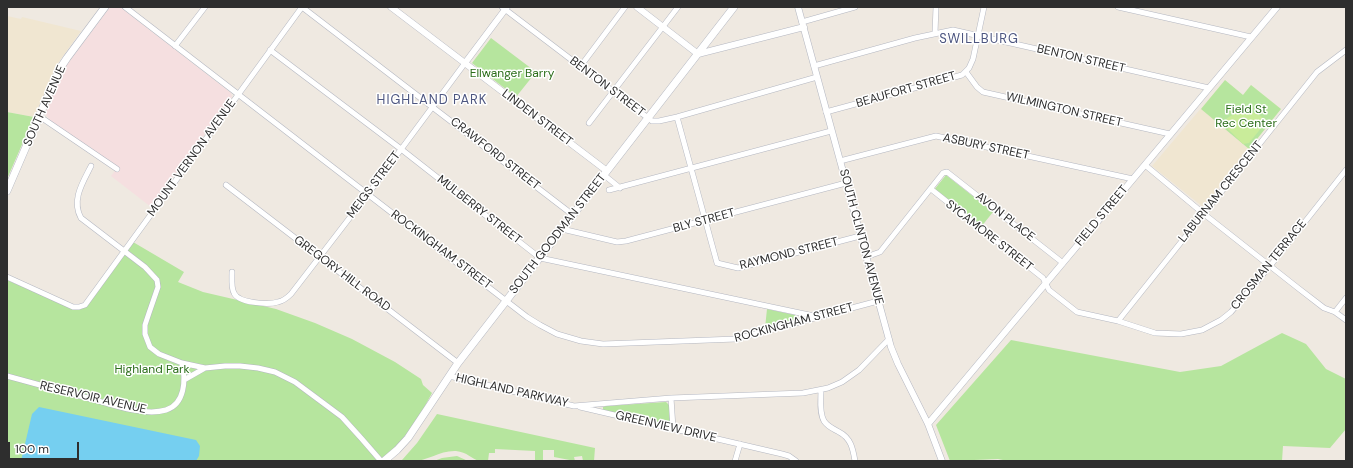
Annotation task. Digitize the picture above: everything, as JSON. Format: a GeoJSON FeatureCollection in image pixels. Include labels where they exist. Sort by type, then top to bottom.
{"type":"FeatureCollection","features":[{"type":"Feature","properties":{"kind":"main road","name":"SOUTH AVENUE"},"geometry":{"type":"LineString","coordinates":[[7,191],[62,65],[105,7]]}},
{"type":"Feature","properties":{"kind":"main road","name":"SOUTH GOODMAN STREET"},"geometry":{"type":"LineString","coordinates":[[382,461],[397,450],[408,438],[458,363],[734,7]]}},
{"type":"Feature","properties":{"kind":"street","name":"ROCKINGHAM STREET"},"geometry":{"type":"LineString","coordinates":[[124,7],[507,300],[527,317],[548,330],[574,340],[603,344],[736,339],[878,301]]}},
{"type":"Feature","properties":{"kind":"street"},"geometry":{"type":"LineString","coordinates":[[175,46],[205,7]]}},
{"type":"Feature","properties":{"kind":"street","name":"MOUNT VERNON AVENUE"},"geometry":{"type":"LineString","coordinates":[[7,277],[74,307],[81,307],[86,303],[302,7]]}},
{"type":"Feature","properties":{"kind":"street","name":"CRAWFORD STREET"},"geometry":{"type":"LineString","coordinates":[[302,7],[573,215]]}},
{"type":"Feature","properties":{"kind":"street","name":"LINDEN STREET"},"geometry":{"type":"LineString","coordinates":[[392,7],[605,173],[620,188]]}},
{"type":"Feature","properties":{"kind":"street"},"geometry":{"type":"LineString","coordinates":[[580,67],[625,7]]}},
{"type":"Feature","properties":{"kind":"street"},"geometry":{"type":"LineString","coordinates":[[637,7],[698,54],[803,24],[855,7]]}},
{"type":"Feature","properties":{"kind":"street"},"geometry":{"type":"LineString","coordinates":[[589,123],[678,7]]}},
{"type":"Feature","properties":{"kind":"street","name":"SOUTH CLINTON AVENUE"},"geometry":{"type":"LineString","coordinates":[[798,7],[889,340],[898,364],[928,424],[942,461]]}},
{"type":"Feature","properties":{"kind":"street"},"geometry":{"type":"LineString","coordinates":[[935,33],[936,7]]}},
{"type":"Feature","properties":{"kind":"street","name":"BEAUFORT STREET"},"geometry":{"type":"LineString","coordinates":[[826,112],[959,76],[966,72],[973,59],[984,7]]}},
{"type":"Feature","properties":{"kind":"street"},"geometry":{"type":"LineString","coordinates":[[1118,7],[1251,37]]}},
{"type":"Feature","properties":{"kind":"street","name":"FIELD STREET"},"geometry":{"type":"LineString","coordinates":[[928,424],[1277,7]]}},
{"type":"Feature","properties":{"kind":"street","name":"MEIGS STREET"},"geometry":{"type":"LineString","coordinates":[[232,272],[233,291],[235,296],[252,302],[271,304],[279,302],[291,294],[368,194],[505,8]]}},
{"type":"Feature","properties":{"kind":"street","name":"BENTON STREET"},"geometry":{"type":"LineString","coordinates":[[505,8],[580,67],[654,122],[677,117],[817,77]]}},
{"type":"Feature","properties":{"kind":"street","name":"BENTON STREET"},"geometry":{"type":"LineString","coordinates":[[814,66],[915,38],[953,30],[1209,88]]}},
{"type":"Feature","properties":{"kind":"street","name":"MULBERRY STREET"},"geometry":{"type":"LineString","coordinates":[[270,50],[401,149],[540,258],[817,317]]}},
{"type":"Feature","properties":{"kind":"street","name":"LABURNAM CRESCENT"},"geometry":{"type":"LineString","coordinates":[[1118,321],[1317,72],[1346,50]]}},
{"type":"Feature","properties":{"kind":"street","name":"WILMINGTON STREET"},"geometry":{"type":"LineString","coordinates":[[966,72],[979,90],[986,93],[1170,134]]}},
{"type":"Feature","properties":{"kind":"street"},"geometry":{"type":"LineString","coordinates":[[39,116],[117,169]]}},
{"type":"Feature","properties":{"kind":"street"},"geometry":{"type":"LineString","coordinates":[[677,117],[705,222]]}},
{"type":"Feature","properties":{"kind":"street"},"geometry":{"type":"LineString","coordinates":[[609,190],[831,132]]}},
{"type":"Feature","properties":{"kind":"street","name":"ASBURY STREET"},"geometry":{"type":"LineString","coordinates":[[840,161],[936,136],[1133,180]]}},
{"type":"Feature","properties":{"kind":"street"},"geometry":{"type":"LineString","coordinates":[[1145,165],[1204,214],[1324,308],[1335,312],[1346,320]]}},
{"type":"Feature","properties":{"kind":"street"},"geometry":{"type":"LineString","coordinates":[[90,166],[79,192],[77,206],[78,212],[86,222],[124,250],[157,280],[158,287],[145,325],[145,334],[150,347],[159,354],[182,363],[206,368],[225,366],[258,368],[282,375],[300,386],[342,417],[382,461]]}},
{"type":"Feature","properties":{"kind":"street","name":"CROSMAN TERRACE"},"geometry":{"type":"LineString","coordinates":[[1046,284],[1049,290],[1077,312],[1118,321],[1161,333],[1181,334],[1202,330],[1221,320],[1231,312],[1270,266],[1346,170]]}},
{"type":"Feature","properties":{"kind":"street","name":"AVON PLACE"},"geometry":{"type":"LineString","coordinates":[[931,189],[943,173],[947,172],[1063,263]]}},
{"type":"Feature","properties":{"kind":"street","name":"BLY STREET"},"geometry":{"type":"LineString","coordinates":[[562,229],[623,242],[705,222],[846,183]]}},
{"type":"Feature","properties":{"kind":"street","name":"GREGORY HILL ROAD"},"geometry":{"type":"LineString","coordinates":[[226,185],[458,363]]}},
{"type":"Feature","properties":{"kind":"street"},"geometry":{"type":"LineString","coordinates":[[866,257],[880,252],[931,189]]}},
{"type":"Feature","properties":{"kind":"street","name":"SYCAMORE STREET"},"geometry":{"type":"LineString","coordinates":[[931,189],[1043,278],[1046,284]]}},
{"type":"Feature","properties":{"kind":"street","name":"RAYMOND STREET"},"geometry":{"type":"LineString","coordinates":[[705,222],[717,264],[738,268],[860,236]]}},
{"type":"Feature","properties":{"kind":"street"},"geometry":{"type":"LineString","coordinates":[[1335,312],[1346,298]]}},
{"type":"Feature","properties":{"kind":"street","name":"HIGHLAND PARKWAY"},"geometry":{"type":"LineString","coordinates":[[449,376],[574,406],[670,398],[803,393],[821,390],[835,385],[854,374],[889,340]]}},
{"type":"Feature","properties":{"kind":"street","name":"RESERVOIR AVENUE"},"geometry":{"type":"LineString","coordinates":[[7,376],[134,410],[158,412],[175,405],[180,399],[183,392],[185,374],[182,363]]}},
{"type":"Feature","properties":{"kind":"street"},"geometry":{"type":"LineString","coordinates":[[184,380],[206,368]]}},
{"type":"Feature","properties":{"kind":"street"},"geometry":{"type":"LineString","coordinates":[[821,390],[821,409],[824,421],[828,426],[840,432],[850,441],[855,461]]}},
{"type":"Feature","properties":{"kind":"street"},"geometry":{"type":"LineString","coordinates":[[670,398],[673,428]]}},
{"type":"Feature","properties":{"kind":"street","name":"GREENVIEW DRIVE"},"geometry":{"type":"LineString","coordinates":[[574,406],[757,448],[789,456],[796,461]]}},
{"type":"Feature","properties":{"kind":"street"},"geometry":{"type":"LineString","coordinates":[[735,461],[740,444]]}},
{"type":"Feature","properties":{"kind":"shaded area"},"geometry":{"type":"Polygon","coordinates":[[[110,7],[120,7],[231,93],[232,97],[151,207],[111,176],[117,168],[90,147],[66,133],[46,115],[66,66],[110,7]]]}},
{"type":"Feature","properties":{"kind":"shaded area"},"geometry":{"type":"Polygon","coordinates":[[[7,16],[21,19],[22,17],[81,31],[58,63],[34,117],[7,112],[7,16]]]}},
{"type":"Feature","properties":{"kind":"shaded area"},"geometry":{"type":"Polygon","coordinates":[[[1225,80],[1243,95],[1251,85],[1281,109],[1203,207],[1152,166],[1225,80]]]}},
{"type":"Feature","properties":{"kind":"green space","name":"Ellwanger Barry"},"geometry":{"type":"Polygon","coordinates":[[[491,38],[536,72],[516,97],[472,63],[491,38]]]}},
{"type":"Feature","properties":{"kind":"green space","name":"Field St Rec Center"},"geometry":{"type":"Polygon","coordinates":[[[1225,80],[1243,95],[1251,85],[1281,109],[1249,149],[1201,109],[1225,80]]]}},
{"type":"Feature","properties":{"kind":"green space"},"geometry":{"type":"Polygon","coordinates":[[[1247,111],[1258,114],[1267,121],[1249,143],[1243,144],[1222,123],[1233,114],[1247,111]]]}},
{"type":"Feature","properties":{"kind":"green space"},"geometry":{"type":"Polygon","coordinates":[[[7,112],[34,117],[7,179],[7,112]]]}},
{"type":"Feature","properties":{"kind":"green space"},"geometry":{"type":"Polygon","coordinates":[[[946,175],[993,212],[981,227],[934,190],[946,175]]]}},
{"type":"Feature","properties":{"kind":"green space","name":"Highland Park"},"geometry":{"type":"Polygon","coordinates":[[[133,242],[184,272],[178,282],[203,292],[276,309],[315,323],[352,339],[395,362],[421,379],[423,385],[432,393],[414,426],[402,441],[379,461],[7,461],[7,280],[73,309],[79,310],[85,307],[133,242]]]}},
{"type":"Feature","properties":{"kind":"green space"},"geometry":{"type":"Polygon","coordinates":[[[767,309],[795,315],[796,319],[765,328],[767,309]]]}},
{"type":"Feature","properties":{"kind":"green space"},"geometry":{"type":"Polygon","coordinates":[[[1282,333],[1306,344],[1326,369],[1346,379],[1346,429],[1330,448],[1283,446],[1282,461],[1008,461],[998,459],[950,461],[936,425],[1011,340],[1180,372],[1221,366],[1282,333]]]}},
{"type":"Feature","properties":{"kind":"green space"},"geometry":{"type":"Polygon","coordinates":[[[666,402],[670,406],[670,422],[666,425],[603,410],[603,407],[606,406],[666,402]]]}},
{"type":"Feature","properties":{"kind":"green space"},"geometry":{"type":"Polygon","coordinates":[[[437,414],[595,448],[594,461],[583,461],[582,456],[574,457],[575,461],[554,457],[554,450],[543,450],[543,461],[535,461],[535,451],[495,449],[495,453],[489,453],[488,461],[479,461],[456,451],[449,451],[417,461],[402,460],[417,443],[437,414]]]}},
{"type":"Feature","properties":{"kind":"green space"},"geometry":{"type":"Polygon","coordinates":[[[457,456],[468,461],[434,461],[442,458],[457,456]]]}},
{"type":"Feature","properties":{"kind":"water"},"geometry":{"type":"Polygon","coordinates":[[[39,407],[196,440],[200,446],[199,456],[196,461],[21,461],[32,414],[39,407]]]}},
{"type":"Feature","properties":{"kind":"district","name":"SWILLBURG"},"geometry":{"type":"Point","coordinates":[979,40]}},
{"type":"Feature","properties":{"kind":"district","name":"HIGHLAND PARK"},"geometry":{"type":"Point","coordinates":[432,101]}}]}
